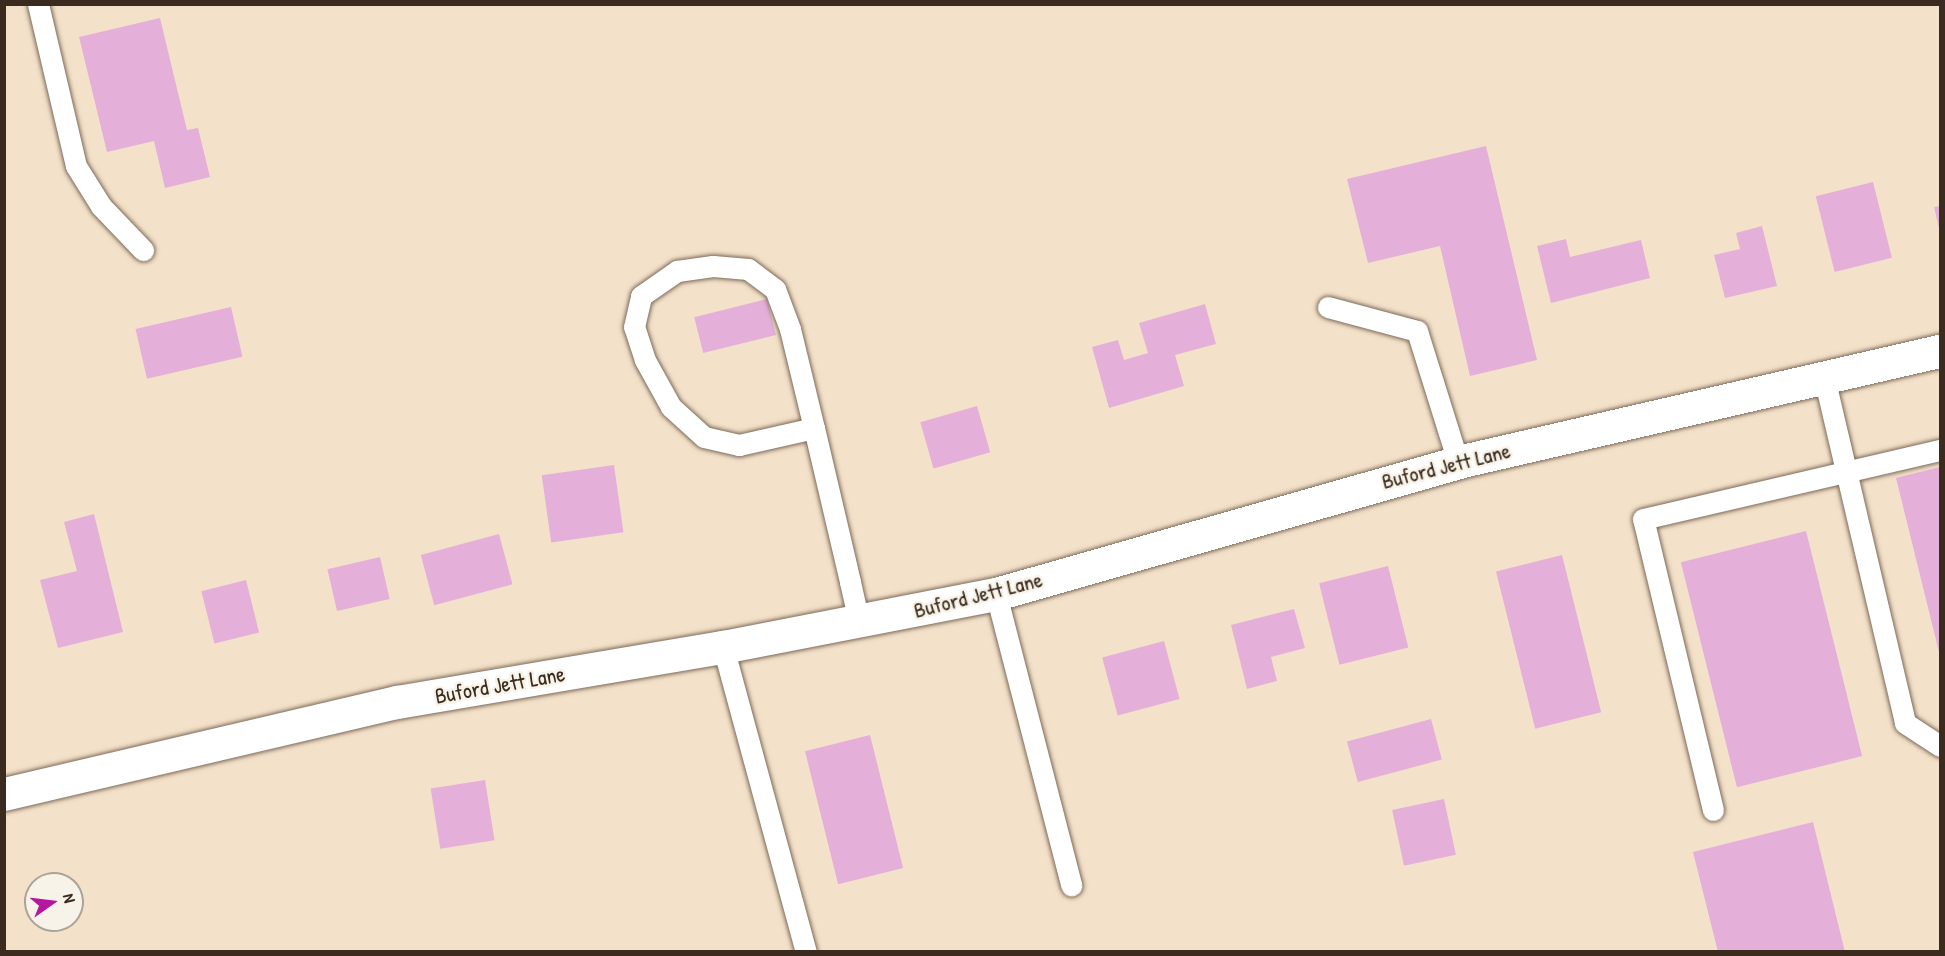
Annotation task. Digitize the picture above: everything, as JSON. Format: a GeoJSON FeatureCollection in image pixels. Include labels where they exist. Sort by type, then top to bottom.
{"type":"FeatureCollection","features":[{"type":"Feature","properties":{"kind":"street","name":"Buford Jett Lane"},"geometry":{"type":"LineString","coordinates":[[4,794],[398,702],[723,648],[996,594],[1458,462],[1941,351]]}},
{"type":"Feature","properties":{"kind":"lane"},"geometry":{"type":"LineString","coordinates":[[38,4],[76,166],[101,206],[142,250]]}},
{"type":"Feature","properties":{"kind":"lane"},"geometry":{"type":"LineString","coordinates":[[814,428],[739,445],[704,437],[671,408],[645,360],[634,327],[641,296],[677,271],[713,266],[748,269],[776,289],[814,428],[859,622]]}},
{"type":"Feature","properties":{"kind":"lane"},"geometry":{"type":"LineString","coordinates":[[1328,308],[1417,331],[1458,462]]}},
{"type":"Feature","properties":{"kind":"lane"},"geometry":{"type":"LineString","coordinates":[[1824,377],[1849,472],[1905,723],[1941,746]]}},
{"type":"Feature","properties":{"kind":"lane"},"geometry":{"type":"LineString","coordinates":[[1713,810],[1643,519],[1941,450]]}},
{"type":"Feature","properties":{"kind":"lane"},"geometry":{"type":"LineString","coordinates":[[996,594],[1071,885]]}},
{"type":"Feature","properties":{"kind":"lane"},"geometry":{"type":"LineString","coordinates":[[723,648],[806,951]]}},
{"type":"Feature","properties":{"kind":"building"},"geometry":{"type":"Polygon","coordinates":[[[160,18],[187,130],[198,128],[210,177],[165,188],[154,141],[107,152],[79,37],[160,18]]]}},
{"type":"Feature","properties":{"kind":"building"},"geometry":{"type":"Polygon","coordinates":[[[1486,146],[1537,360],[1470,376],[1440,246],[1368,263],[1347,179],[1486,146]]]}},
{"type":"Feature","properties":{"kind":"building"},"geometry":{"type":"Polygon","coordinates":[[[1873,182],[1892,258],[1835,272],[1816,196],[1873,182]]]}},
{"type":"Feature","properties":{"kind":"building"},"geometry":{"type":"Polygon","coordinates":[[[1940,206],[1940,232],[1934,207],[1940,206]]]}},
{"type":"Feature","properties":{"kind":"building"},"geometry":{"type":"Polygon","coordinates":[[[1762,226],[1777,286],[1725,298],[1714,255],[1740,249],[1736,233],[1762,226]]]}},
{"type":"Feature","properties":{"kind":"building"},"geometry":{"type":"Polygon","coordinates":[[[1566,239],[1570,257],[1641,240],[1650,278],[1551,303],[1537,246],[1566,239]]]}},
{"type":"Feature","properties":{"kind":"building"},"geometry":{"type":"Polygon","coordinates":[[[767,299],[776,335],[703,353],[694,317],[767,299]]]}},
{"type":"Feature","properties":{"kind":"building"},"geometry":{"type":"Polygon","coordinates":[[[1205,304],[1216,344],[1175,355],[1184,386],[1109,408],[1092,347],[1118,340],[1124,360],[1148,353],[1139,323],[1205,304]]]}},
{"type":"Feature","properties":{"kind":"building"},"geometry":{"type":"Polygon","coordinates":[[[231,307],[242,357],[147,379],[136,329],[231,307]]]}},
{"type":"Feature","properties":{"kind":"building"},"geometry":{"type":"Polygon","coordinates":[[[977,406],[990,452],[934,468],[920,422],[977,406]]]}},
{"type":"Feature","properties":{"kind":"building"},"geometry":{"type":"Polygon","coordinates":[[[614,465],[623,532],[551,542],[542,475],[614,465]]]}},
{"type":"Feature","properties":{"kind":"building"},"geometry":{"type":"Polygon","coordinates":[[[1940,467],[1940,656],[1896,478],[1940,467]]]}},
{"type":"Feature","properties":{"kind":"building"},"geometry":{"type":"Polygon","coordinates":[[[94,514],[123,632],[58,648],[40,580],[77,571],[64,522],[94,514]]]}},
{"type":"Feature","properties":{"kind":"building"},"geometry":{"type":"Polygon","coordinates":[[[1806,531],[1862,756],[1737,787],[1681,562],[1806,531]]]}},
{"type":"Feature","properties":{"kind":"building"},"geometry":{"type":"Polygon","coordinates":[[[499,534],[512,584],[434,605],[421,555],[499,534]]]}},
{"type":"Feature","properties":{"kind":"building"},"geometry":{"type":"Polygon","coordinates":[[[1562,555],[1601,712],[1535,729],[1496,571],[1562,555]]]}},
{"type":"Feature","properties":{"kind":"building"},"geometry":{"type":"Polygon","coordinates":[[[380,557],[390,599],[337,611],[327,569],[380,557]]]}},
{"type":"Feature","properties":{"kind":"building"},"geometry":{"type":"Polygon","coordinates":[[[1388,566],[1408,648],[1339,665],[1319,583],[1388,566]]]}},
{"type":"Feature","properties":{"kind":"building"},"geometry":{"type":"Polygon","coordinates":[[[246,580],[259,632],[214,644],[201,591],[246,580]]]}},
{"type":"Feature","properties":{"kind":"building"},"geometry":{"type":"Polygon","coordinates":[[[1294,609],[1305,648],[1271,657],[1277,681],[1247,689],[1231,625],[1294,609]]]}},
{"type":"Feature","properties":{"kind":"building"},"geometry":{"type":"Polygon","coordinates":[[[1164,641],[1180,699],[1118,716],[1102,658],[1164,641]]]}},
{"type":"Feature","properties":{"kind":"building"},"geometry":{"type":"Polygon","coordinates":[[[1431,719],[1442,760],[1358,782],[1347,742],[1431,719]]]}},
{"type":"Feature","properties":{"kind":"building"},"geometry":{"type":"Polygon","coordinates":[[[870,735],[903,868],[838,884],[805,751],[870,735]]]}},
{"type":"Feature","properties":{"kind":"building"},"geometry":{"type":"Polygon","coordinates":[[[485,780],[495,840],[440,849],[431,789],[485,780]]]}},
{"type":"Feature","properties":{"kind":"building"},"geometry":{"type":"Polygon","coordinates":[[[1444,799],[1456,855],[1404,866],[1392,810],[1444,799]]]}},
{"type":"Feature","properties":{"kind":"building"},"geometry":{"type":"Polygon","coordinates":[[[1813,822],[1845,952],[1718,952],[1693,852],[1813,822]]]}}]}
